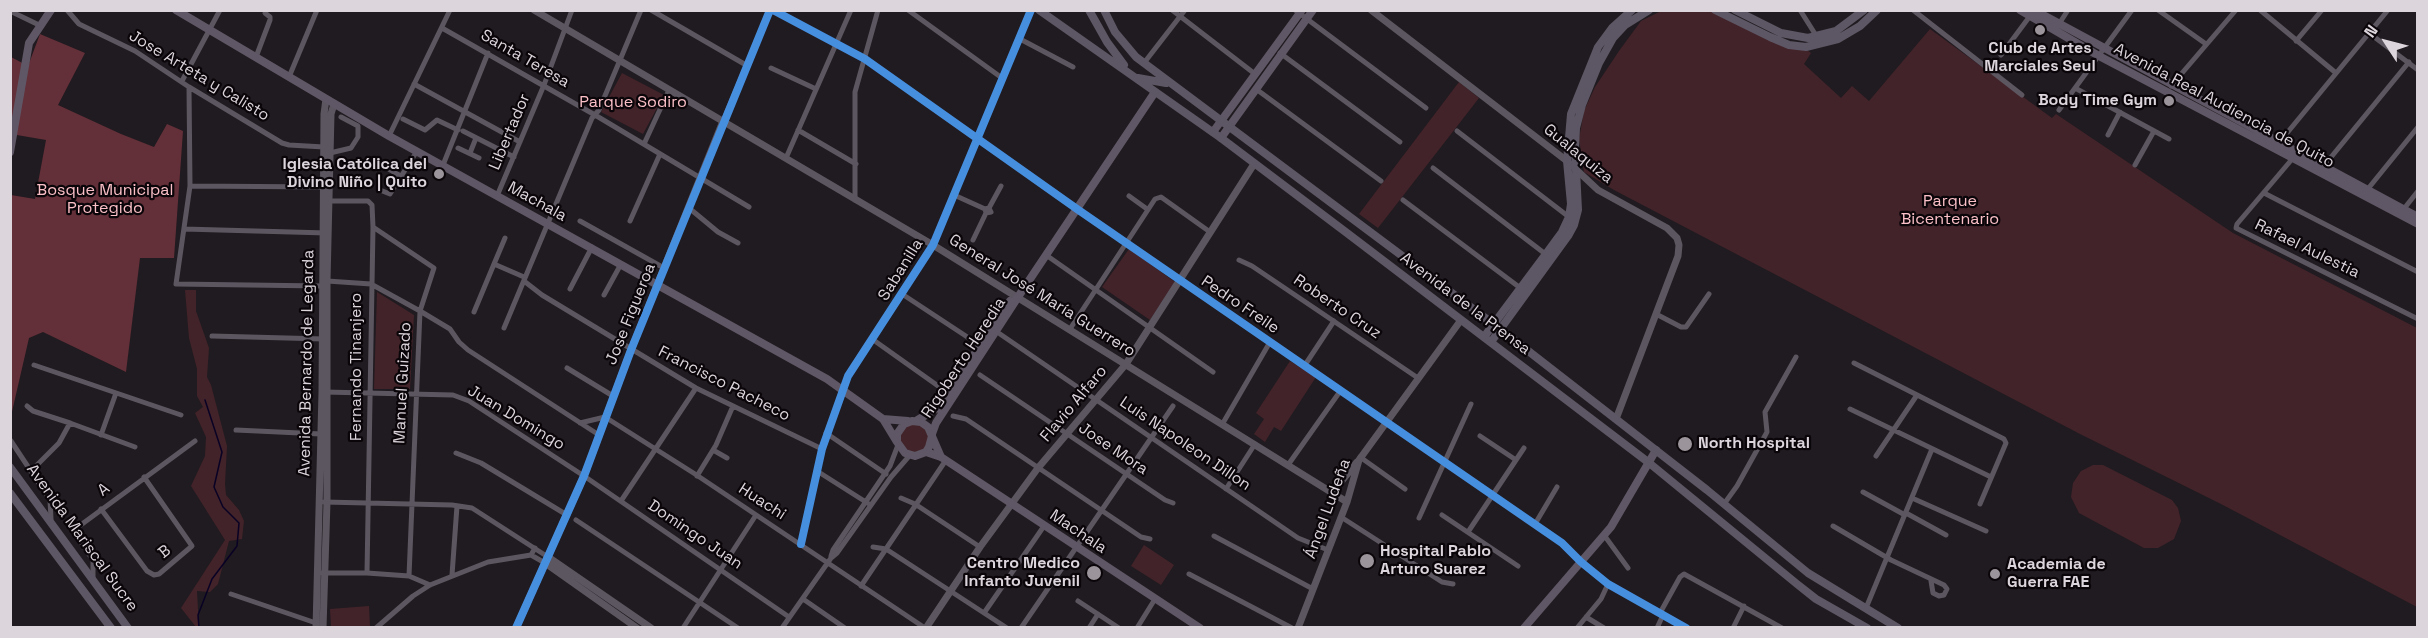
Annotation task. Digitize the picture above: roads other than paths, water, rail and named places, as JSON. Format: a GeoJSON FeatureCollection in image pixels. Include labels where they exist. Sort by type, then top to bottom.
{"type":"FeatureCollection","features":[{"type":"Feature","properties":{"kind":"main road"},"geometry":{"type":"LineString","coordinates":[[10,152],[27,50],[39,25],[51,10]]}},
{"type":"Feature","properties":{"kind":"main road","name":"Machala"},"geometry":{"type":"LineString","coordinates":[[176,10],[388,136],[592,246],[827,379],[883,419],[897,443]]}},
{"type":"Feature","properties":{"kind":"main road","name":"Avenida de la Prensa"},"geometry":{"type":"LineString","coordinates":[[1040,10],[1134,77],[1146,82],[1155,92],[1217,135],[1487,339],[1648,462],[1797,585],[1867,627]]}},
{"type":"Feature","properties":{"kind":"main road"},"geometry":{"type":"LineString","coordinates":[[1089,10],[1107,42],[1134,77]]}},
{"type":"Feature","properties":{"kind":"main road","name":"Avenida de la Prensa"},"geometry":{"type":"LineString","coordinates":[[1104,10],[1115,32],[1128,50],[1173,86],[1496,326],[1656,450],[1808,573],[1898,627]]}},
{"type":"Feature","properties":{"kind":"main road"},"geometry":{"type":"LineString","coordinates":[[1217,135],[1274,48],[1301,13],[1313,10]]}},
{"type":"Feature","properties":{"kind":"main road"},"geometry":{"type":"LineString","coordinates":[[1549,256],[1569,217],[1571,204],[1567,161],[1574,103],[1598,47],[1612,28],[1632,10]]}},
{"type":"Feature","properties":{"kind":"main road"},"geometry":{"type":"LineString","coordinates":[[1487,339],[1574,225],[1578,210],[1572,127],[1605,51],[1625,25],[1649,10]]}},
{"type":"Feature","properties":{"kind":"main road"},"geometry":{"type":"LineString","coordinates":[[1715,10],[1736,14],[1781,33],[1808,38],[1836,31],[1854,14],[1864,10]]}},
{"type":"Feature","properties":{"kind":"main road"},"geometry":{"type":"LineString","coordinates":[[1736,14],[1770,37],[1789,45],[1806,47],[1830,42],[1848,34],[1877,10]]}},
{"type":"Feature","properties":{"kind":"main road","name":"Avenida Real Audiencia de Quito"},"geometry":{"type":"LineString","coordinates":[[2020,10],[2059,24],[2101,52],[2171,86],[2277,146],[2293,158],[2418,224]]}},
{"type":"Feature","properties":{"kind":"main road"},"geometry":{"type":"LineString","coordinates":[[1225,123],[1256,89],[1281,54],[1301,13]]}},
{"type":"Feature","properties":{"kind":"main road","name":"Avenida Real Audiencia de Quito"},"geometry":{"type":"LineString","coordinates":[[2032,13],[2277,146],[2323,167],[2418,217]]}},
{"type":"Feature","properties":{"kind":"main road"},"geometry":{"type":"LineString","coordinates":[[1100,52],[1105,49],[1107,42]]}},
{"type":"Feature","properties":{"kind":"main road"},"geometry":{"type":"LineString","coordinates":[[1146,82],[1173,86]]}},
{"type":"Feature","properties":{"kind":"main road","name":"Rigoberto Heredia"},"geometry":{"type":"LineString","coordinates":[[897,443],[900,428],[936,410],[1018,297],[1155,92]]}},
{"type":"Feature","properties":{"kind":"main road","name":"Rigoberto Heredia"},"geometry":{"type":"LineString","coordinates":[[926,452],[932,442],[936,423],[982,347]]}},
{"type":"Feature","properties":{"kind":"main road"},"geometry":{"type":"LineString","coordinates":[[883,419],[913,421]]}},
{"type":"Feature","properties":{"kind":"main road","name":"Rigoberto Heredia"},"geometry":{"type":"LineString","coordinates":[[913,421],[925,424],[932,435]]}},
{"type":"Feature","properties":{"kind":"main road"},"geometry":{"type":"LineString","coordinates":[[932,435],[943,459]]}},
{"type":"Feature","properties":{"kind":"main road"},"geometry":{"type":"LineString","coordinates":[[897,443],[910,455],[915,456],[926,452]]}},
{"type":"Feature","properties":{"kind":"main road"},"geometry":{"type":"LineString","coordinates":[[1524,627],[1604,535],[1656,450]]}},
{"type":"Feature","properties":{"kind":"main road","name":"Machala"},"geometry":{"type":"LineString","coordinates":[[926,452],[943,459],[1196,626]]}},
{"type":"Feature","properties":{"kind":"main road","name":"Avenida Mariscal Sucre"},"geometry":{"type":"LineString","coordinates":[[10,467],[51,519],[128,627]]}},
{"type":"Feature","properties":{"kind":"main road","name":"Avenida Mariscal Sucre"},"geometry":{"type":"LineString","coordinates":[[10,493],[111,627]]}},
{"type":"Feature","properties":{"kind":"street","name":"Jose Arteta y Calisto"},"geometry":{"type":"LineString","coordinates":[[67,10],[80,24],[135,51],[189,87],[282,142],[290,145],[324,147]]}},
{"type":"Feature","properties":{"kind":"street"},"geometry":{"type":"LineString","coordinates":[[182,81],[220,10]]}},
{"type":"Feature","properties":{"kind":"street"},"geometry":{"type":"LineString","coordinates":[[289,77],[317,10]]}},
{"type":"Feature","properties":{"kind":"street"},"geometry":{"type":"LineString","coordinates":[[388,136],[450,10]]}},
{"type":"Feature","properties":{"kind":"street","name":"General José María Guerrero"},"geometry":{"type":"LineString","coordinates":[[534,10],[933,245],[1347,502]]}},
{"type":"Feature","properties":{"kind":"street","name":"Libertador"},"geometry":{"type":"LineString","coordinates":[[497,196],[544,85],[572,10]]}},
{"type":"Feature","properties":{"kind":"street"},"geometry":{"type":"LineString","coordinates":[[504,328],[592,118],[641,10]]}},
{"type":"Feature","properties":{"kind":"street"},"geometry":{"type":"LineString","coordinates":[[651,10],[746,65]]}},
{"type":"Feature","properties":{"kind":"street","name":"Jose Figueroa"},"geometry":{"type":"LineString","coordinates":[[516,627],[584,476],[657,284],[746,65],[771,10]]}},
{"type":"Feature","properties":{"kind":"street","name":"Pedro Freile"},"geometry":{"type":"LineString","coordinates":[[771,10],[866,59],[1179,280],[1562,543],[1608,584],[1686,627]]}},
{"type":"Feature","properties":{"kind":"street"},"geometry":{"type":"LineString","coordinates":[[786,158],[850,10]]}},
{"type":"Feature","properties":{"kind":"street"},"geometry":{"type":"LineString","coordinates":[[855,200],[855,92],[878,10]]}},
{"type":"Feature","properties":{"kind":"street"},"geometry":{"type":"LineString","coordinates":[[908,10],[1002,78]]}},
{"type":"Feature","properties":{"kind":"street","name":"Sabanilla"},"geometry":{"type":"LineString","coordinates":[[801,544],[826,433],[848,376],[933,245],[1031,10]]}},
{"type":"Feature","properties":{"kind":"street"},"geometry":{"type":"LineString","coordinates":[[1172,10],[1256,74]]}},
{"type":"Feature","properties":{"kind":"street"},"geometry":{"type":"LineString","coordinates":[[1144,63],[1185,10]]}},
{"type":"Feature","properties":{"kind":"street"},"geometry":{"type":"LineString","coordinates":[[1800,10],[1817,37]]}},
{"type":"Feature","properties":{"kind":"street"},"geometry":{"type":"LineString","coordinates":[[1913,10],[2022,95]]}},
{"type":"Feature","properties":{"kind":"street"},"geometry":{"type":"LineString","coordinates":[[2059,24],[2068,10]]}},
{"type":"Feature","properties":{"kind":"street"},"geometry":{"type":"LineString","coordinates":[[2059,110],[2132,10]]}},
{"type":"Feature","properties":{"kind":"street"},"geometry":{"type":"LineString","coordinates":[[2158,10],[2206,44]]}},
{"type":"Feature","properties":{"kind":"street"},"geometry":{"type":"LineString","coordinates":[[2171,86],[2236,10]]}},
{"type":"Feature","properties":{"kind":"street"},"geometry":{"type":"LineString","coordinates":[[2260,10],[2336,73]]}},
{"type":"Feature","properties":{"kind":"street"},"geometry":{"type":"LineString","coordinates":[[2296,40],[2322,10]]}},
{"type":"Feature","properties":{"kind":"street"},"geometry":{"type":"LineString","coordinates":[[10,11],[39,25]]}},
{"type":"Feature","properties":{"kind":"street","name":"Gualaquiza"},"geometry":{"type":"LineString","coordinates":[[1373,11],[1567,161],[1598,189],[1667,228],[1677,238],[1678,256],[1616,419]]}},
{"type":"Feature","properties":{"kind":"street"},"geometry":{"type":"LineString","coordinates":[[2277,146],[2384,12]]}},
{"type":"Feature","properties":{"kind":"street"},"geometry":{"type":"LineString","coordinates":[[256,57],[270,20],[265,13]]}},
{"type":"Feature","properties":{"kind":"street"},"geometry":{"type":"LineString","coordinates":[[1301,13],[1426,108]]}},
{"type":"Feature","properties":{"kind":"street"},"geometry":{"type":"LineString","coordinates":[[2001,55],[2032,13]]}},
{"type":"Feature","properties":{"kind":"street","name":"Santa Teresa"},"geometry":{"type":"LineString","coordinates":[[442,28],[544,85],[700,180],[749,207]]}},
{"type":"Feature","properties":{"kind":"street"},"geometry":{"type":"LineString","coordinates":[[2369,33],[2418,70]]}},
{"type":"Feature","properties":{"kind":"street"},"geometry":{"type":"LineString","coordinates":[[1020,39],[1073,67]]}},
{"type":"Feature","properties":{"kind":"street"},"geometry":{"type":"LineString","coordinates":[[1274,48],[1400,142]]}},
{"type":"Feature","properties":{"kind":"street"},"geometry":{"type":"LineString","coordinates":[[443,165],[460,131],[465,111],[488,53]]}},
{"type":"Feature","properties":{"kind":"street"},"geometry":{"type":"LineString","coordinates":[[2323,167],[2409,62]]}},
{"type":"Feature","properties":{"kind":"street"},"geometry":{"type":"LineString","coordinates":[[771,68],[816,89]]}},
{"type":"Feature","properties":{"kind":"street"},"geometry":{"type":"LineString","coordinates":[[414,84],[520,142]]}},
{"type":"Feature","properties":{"kind":"street"},"geometry":{"type":"LineString","coordinates":[[189,87],[190,186],[176,284],[371,284],[450,329],[468,350],[599,435]]}},
{"type":"Feature","properties":{"kind":"street"},"geometry":{"type":"LineString","coordinates":[[2075,88],[2169,139]]}},
{"type":"Feature","properties":{"kind":"street"},"geometry":{"type":"LineString","coordinates":[[1256,89],[1381,181]]}},
{"type":"Feature","properties":{"kind":"street"},"geometry":{"type":"LineString","coordinates":[[644,144],[669,90]]}},
{"type":"Feature","properties":{"kind":"street","name":"Avenida Bernardo de Legarda"},"geometry":{"type":"LineString","coordinates":[[316,625],[327,502],[324,114],[330,102]]}},
{"type":"Feature","properties":{"kind":"street","name":"Avenida Bernardo de Legarda"},"geometry":{"type":"LineString","coordinates":[[325,233],[329,201],[326,187],[330,153],[330,102]]}},
{"type":"Feature","properties":{"kind":"street"},"geometry":{"type":"LineString","coordinates":[[2108,135],[2120,112]]}},
{"type":"Feature","properties":{"kind":"street"},"geometry":{"type":"LineString","coordinates":[[330,153],[351,148],[358,136],[358,126],[341,117]]}},
{"type":"Feature","properties":{"kind":"street"},"geometry":{"type":"LineString","coordinates":[[403,118],[425,130],[437,120],[514,157]]}},
{"type":"Feature","properties":{"kind":"street"},"geometry":{"type":"LineString","coordinates":[[2367,190],[2415,134],[2418,127]]}},
{"type":"Feature","properties":{"kind":"street"},"geometry":{"type":"LineString","coordinates":[[798,130],[856,164]]}},
{"type":"Feature","properties":{"kind":"street"},"geometry":{"type":"LineString","coordinates":[[1457,131],[1569,217]]}},
{"type":"Feature","properties":{"kind":"street"},"geometry":{"type":"LineString","coordinates":[[2135,165],[2154,131]]}},
{"type":"Feature","properties":{"kind":"street"},"geometry":{"type":"LineString","coordinates":[[470,153],[476,138]]}},
{"type":"Feature","properties":{"kind":"street"},"geometry":{"type":"LineString","coordinates":[[458,148],[479,158]]}},
{"type":"Feature","properties":{"kind":"street"},"geometry":{"type":"LineString","coordinates":[[380,190],[390,194],[417,151]]}},
{"type":"Feature","properties":{"kind":"street"},"geometry":{"type":"LineString","coordinates":[[630,221],[660,154]]}},
{"type":"Feature","properties":{"kind":"street","name":"Rafael Aulestia"},"geometry":{"type":"LineString","coordinates":[[2293,158],[2237,224],[2237,230],[2416,316]]}},
{"type":"Feature","properties":{"kind":"street","name":"Flavio Alfaro"},"geometry":{"type":"LineString","coordinates":[[926,627],[1011,503],[1126,364],[1254,164]]}},
{"type":"Feature","properties":{"kind":"street"},"geometry":{"type":"LineString","coordinates":[[384,166],[402,177]]}},
{"type":"Feature","properties":{"kind":"street"},"geometry":{"type":"LineString","coordinates":[[1433,168],[1549,256]]}},
{"type":"Feature","properties":{"kind":"street"},"geometry":{"type":"LineString","coordinates":[[190,186],[326,187]]}},
{"type":"Feature","properties":{"kind":"street"},"geometry":{"type":"LineString","coordinates":[[973,240],[1001,186]]}},
{"type":"Feature","properties":{"kind":"street"},"geometry":{"type":"LineString","coordinates":[[2403,210],[2418,191]]}},
{"type":"Feature","properties":{"kind":"street"},"geometry":{"type":"LineString","coordinates":[[2264,193],[2418,272]]}},
{"type":"Feature","properties":{"kind":"street"},"geometry":{"type":"LineString","coordinates":[[954,195],[987,210]]}},
{"type":"Feature","properties":{"kind":"street"},"geometry":{"type":"LineString","coordinates":[[1129,196],[1147,209]]}},
{"type":"Feature","properties":{"kind":"street"},"geometry":{"type":"LineString","coordinates":[[1070,329],[1157,197],[1161,197],[1210,232]]}},
{"type":"Feature","properties":{"kind":"street"},"geometry":{"type":"LineString","coordinates":[[1403,200],[1524,290]]}},
{"type":"Feature","properties":{"kind":"street","name":"Fernando Tinanjero"},"geometry":{"type":"LineString","coordinates":[[329,201],[370,202],[373,226],[367,573]]}},
{"type":"Feature","properties":{"kind":"street"},"geometry":{"type":"LineString","coordinates":[[689,208],[718,232],[738,243]]}},
{"type":"Feature","properties":{"kind":"street"},"geometry":{"type":"LineString","coordinates":[[580,221],[664,268]]}},
{"type":"Feature","properties":{"kind":"street","name":"Manuel Guizado"},"geometry":{"type":"LineString","coordinates":[[373,226],[434,265],[420,311],[409,576]]}},
{"type":"Feature","properties":{"kind":"street"},"geometry":{"type":"LineString","coordinates":[[184,229],[325,233]]}},
{"type":"Feature","properties":{"kind":"street"},"geometry":{"type":"LineString","coordinates":[[474,312],[505,238]]}},
{"type":"Feature","properties":{"kind":"street"},"geometry":{"type":"LineString","coordinates":[[570,289],[592,246]]}},
{"type":"Feature","properties":{"kind":"street"},"geometry":{"type":"LineString","coordinates":[[1046,255],[1213,372]]}},
{"type":"Feature","properties":{"kind":"street","name":"Roberto Cruz"},"geometry":{"type":"LineString","coordinates":[[1239,261],[1252,266],[1418,378]]}},
{"type":"Feature","properties":{"kind":"street","name":"Francisco Pacheco"},"geometry":{"type":"LineString","coordinates":[[494,264],[524,279],[533,290],[696,388],[822,449]]}},
{"type":"Feature","properties":{"kind":"street"},"geometry":{"type":"LineString","coordinates":[[604,295],[621,264]]}},
{"type":"Feature","properties":{"kind":"street"},"geometry":{"type":"LineString","coordinates":[[902,294],[982,347]]}},
{"type":"Feature","properties":{"kind":"street"},"geometry":{"type":"LineString","coordinates":[[1656,314],[1681,327],[1686,327],[1709,294]]}},
{"type":"Feature","properties":{"kind":"street","name":"Ángel Ludeña"},"geometry":{"type":"LineString","coordinates":[[1298,627],[1347,502],[1360,458],[1461,320]]}},
{"type":"Feature","properties":{"kind":"street"},"geometry":{"type":"LineString","coordinates":[[1305,365],[1334,321]]}},
{"type":"Feature","properties":{"kind":"street","name":"Luis Napoleon Dillon"},"geometry":{"type":"LineString","coordinates":[[1000,334],[1298,538],[1328,550]]}},
{"type":"Feature","properties":{"kind":"street"},"geometry":{"type":"LineString","coordinates":[[212,336],[324,339]]}},
{"type":"Feature","properties":{"kind":"street"},"geometry":{"type":"LineString","coordinates":[[872,339],[948,393]]}},
{"type":"Feature","properties":{"kind":"street"},"geometry":{"type":"LineString","coordinates":[[1223,423],[1270,342]]}},
{"type":"Feature","properties":{"kind":"street"},"geometry":{"type":"LineString","coordinates":[[1724,504],[1737,486],[1767,432],[1765,412],[1796,357]]}},
{"type":"Feature","properties":{"kind":"street"},"geometry":{"type":"LineString","coordinates":[[1854,363],[2004,439],[2006,443],[1980,504]]}},
{"type":"Feature","properties":{"kind":"street"},"geometry":{"type":"LineString","coordinates":[[34,365],[181,415]]}},
{"type":"Feature","properties":{"kind":"street"},"geometry":{"type":"LineString","coordinates":[[567,368],[614,396]]}},
{"type":"Feature","properties":{"kind":"street","name":"Jose Mora"},"geometry":{"type":"LineString","coordinates":[[980,375],[1165,500],[1173,503]]}},
{"type":"Feature","properties":{"kind":"street"},"geometry":{"type":"LineString","coordinates":[[621,501],[696,388]]}},
{"type":"Feature","properties":{"kind":"street"},"geometry":{"type":"LineString","coordinates":[[1288,465],[1341,390]]}},
{"type":"Feature","properties":{"kind":"street"},"geometry":{"type":"LineString","coordinates":[[101,435],[116,393]]}},
{"type":"Feature","properties":{"kind":"street","name":"Avenida Bernardo de Legarda"},"geometry":{"type":"LineString","coordinates":[[323,627],[319,502],[325,393]]}},
{"type":"Feature","properties":{"kind":"street","name":"Juan Domingo"},"geometry":{"type":"LineString","coordinates":[[325,393],[453,395],[469,401],[584,476]]}},
{"type":"Feature","properties":{"kind":"street"},"geometry":{"type":"LineString","coordinates":[[1876,456],[1917,395]]}},
{"type":"Feature","properties":{"kind":"street"},"geometry":{"type":"LineString","coordinates":[[1419,518],[1471,404]]}},
{"type":"Feature","properties":{"kind":"street"},"geometry":{"type":"LineString","coordinates":[[27,406],[33,411],[135,447]]}},
{"type":"Feature","properties":{"kind":"street"},"geometry":{"type":"LineString","coordinates":[[697,476],[713,450],[733,406]]}},
{"type":"Feature","properties":{"kind":"street"},"geometry":{"type":"LineString","coordinates":[[1021,627],[1173,406]]}},
{"type":"Feature","properties":{"kind":"street"},"geometry":{"type":"LineString","coordinates":[[1850,409],[1991,477]]}},
{"type":"Feature","properties":{"kind":"street"},"geometry":{"type":"LineString","coordinates":[[953,416],[971,422],[1101,511],[1141,537],[1150,539]]}},
{"type":"Feature","properties":{"kind":"street"},"geometry":{"type":"LineString","coordinates":[[580,423],[605,417]]}},
{"type":"Feature","properties":{"kind":"street","name":"Huachi"},"geometry":{"type":"LineString","coordinates":[[605,417],[829,560],[861,586],[926,627]]}},
{"type":"Feature","properties":{"kind":"street"},"geometry":{"type":"LineString","coordinates":[[31,471],[59,443],[69,423]]}},
{"type":"Feature","properties":{"kind":"street"},"geometry":{"type":"LineString","coordinates":[[236,430],[321,434]]}},
{"type":"Feature","properties":{"kind":"street"},"geometry":{"type":"LineString","coordinates":[[826,433],[886,474]]}},
{"type":"Feature","properties":{"kind":"street"},"geometry":{"type":"LineString","coordinates":[[1480,436],[1516,460]]}},
{"type":"Feature","properties":{"kind":"street"},"geometry":{"type":"LineString","coordinates":[[11,441],[50,500],[51,519]]}},
{"type":"Feature","properties":{"kind":"street","name":"A"},"geometry":{"type":"LineString","coordinates":[[93,579],[93,560],[76,531],[81,524],[195,441]]}},
{"type":"Feature","properties":{"kind":"street"},"geometry":{"type":"LineString","coordinates":[[868,504],[886,474],[897,443]]}},
{"type":"Feature","properties":{"kind":"street"},"geometry":{"type":"LineString","coordinates":[[1226,489],[1255,444]]}},
{"type":"Feature","properties":{"kind":"street"},"geometry":{"type":"LineString","coordinates":[[1468,532],[1524,448]]}},
{"type":"Feature","properties":{"kind":"street"},"geometry":{"type":"LineString","coordinates":[[1866,608],[1932,449]]}},
{"type":"Feature","properties":{"kind":"street"},"geometry":{"type":"LineString","coordinates":[[713,450],[727,459]]}},
{"type":"Feature","properties":{"kind":"street"},"geometry":{"type":"LineString","coordinates":[[456,453],[481,463],[567,515]]}},
{"type":"Feature","properties":{"kind":"street"},"geometry":{"type":"LineString","coordinates":[[782,627],[829,560],[833,550],[910,455]]}},
{"type":"Feature","properties":{"kind":"street"},"geometry":{"type":"LineString","coordinates":[[1332,493],[1360,458],[1406,489]]}},
{"type":"Feature","properties":{"kind":"street"},"geometry":{"type":"LineString","coordinates":[[861,586],[943,459]]}},
{"type":"Feature","properties":{"kind":"street"},"geometry":{"type":"LineString","coordinates":[[817,471],[868,504]]}},
{"type":"Feature","properties":{"kind":"street","name":"Domingo Juan"},"geometry":{"type":"LineString","coordinates":[[584,476],[789,617]]}},
{"type":"Feature","properties":{"kind":"street","name":"B"},"geometry":{"type":"LineString","coordinates":[[101,509],[147,571],[154,575],[159,574],[192,546],[144,477]]}},
{"type":"Feature","properties":{"kind":"street"},"geometry":{"type":"LineString","coordinates":[[1535,524],[1557,487]]}},
{"type":"Feature","properties":{"kind":"street"},"geometry":{"type":"LineString","coordinates":[[1863,492],[1946,535]]}},
{"type":"Feature","properties":{"kind":"street"},"geometry":{"type":"LineString","coordinates":[[901,498],[915,504],[980,547]]}},
{"type":"Feature","properties":{"kind":"street"},"geometry":{"type":"LineString","coordinates":[[1912,498],[1986,531]]}},
{"type":"Feature","properties":{"kind":"street"},"geometry":{"type":"LineString","coordinates":[[319,502],[472,508],[535,548],[547,560],[637,627]]}},
{"type":"Feature","properties":{"kind":"street"},"geometry":{"type":"LineString","coordinates":[[452,575],[457,506]]}},
{"type":"Feature","properties":{"kind":"street"},"geometry":{"type":"LineString","coordinates":[[683,627],[756,515]]}},
{"type":"Feature","properties":{"kind":"street"},"geometry":{"type":"LineString","coordinates":[[1442,515],[1518,566]]}},
{"type":"Feature","properties":{"kind":"street"},"geometry":{"type":"LineString","coordinates":[[1341,517],[1442,582],[1453,584]]}},
{"type":"Feature","properties":{"kind":"street"},"geometry":{"type":"LineString","coordinates":[[576,520],[738,627]]}},
{"type":"Feature","properties":{"kind":"street"},"geometry":{"type":"LineString","coordinates":[[984,613],[1044,526]]}},
{"type":"Feature","properties":{"kind":"street"},"geometry":{"type":"LineString","coordinates":[[1833,526],[1887,558],[1931,580]]}},
{"type":"Feature","properties":{"kind":"street"},"geometry":{"type":"LineString","coordinates":[[1604,535],[1628,568]]}},
{"type":"Feature","properties":{"kind":"street"},"geometry":{"type":"LineString","coordinates":[[1214,536],[1312,589]]}},
{"type":"Feature","properties":{"kind":"street"},"geometry":{"type":"LineString","coordinates":[[873,547],[886,549],[1007,627]]}},
{"type":"Feature","properties":{"kind":"street"},"geometry":{"type":"LineString","coordinates":[[531,555],[535,548]]}},
{"type":"Feature","properties":{"kind":"street"},"geometry":{"type":"LineString","coordinates":[[376,627],[430,585],[488,562],[531,555],[547,560],[651,627]]}},
{"type":"Feature","properties":{"kind":"street"},"geometry":{"type":"LineString","coordinates":[[321,573],[409,576],[430,585]]}},
{"type":"Feature","properties":{"kind":"street"},"geometry":{"type":"LineString","coordinates":[[1189,574],[1292,627]]}},
{"type":"Feature","properties":{"kind":"street"},"geometry":{"type":"LineString","coordinates":[[1657,627],[1682,575],[1782,627]]}},
{"type":"Feature","properties":{"kind":"street"},"geometry":{"type":"LineString","coordinates":[[1577,627],[1601,599],[1608,584]]}},
{"type":"Feature","properties":{"kind":"street"},"geometry":{"type":"LineString","coordinates":[[231,594],[316,625]]}},
{"type":"Feature","properties":{"kind":"street"},"geometry":{"type":"LineString","coordinates":[[803,599],[845,627]]}},
{"type":"Feature","properties":{"kind":"street"},"geometry":{"type":"LineString","coordinates":[[1137,627],[1155,599]]}},
{"type":"Feature","properties":{"kind":"street"},"geometry":{"type":"LineString","coordinates":[[1078,601],[1119,627]]}},
{"type":"Feature","properties":{"kind":"street"},"geometry":{"type":"LineString","coordinates":[[1732,627],[1744,606]]}},
{"type":"Feature","properties":{"kind":"street"},"geometry":{"type":"LineString","coordinates":[[1089,627],[1098,614]]}},
{"type":"Feature","properties":{"kind":"street"},"geometry":{"type":"LineString","coordinates":[[1586,617],[1604,627]]}},
{"type":"Feature","properties":{"kind":"waterway"},"geometry":{"type":"LineString","coordinates":[[199,628],[198,615],[212,579],[237,546],[239,523],[223,507],[214,487],[222,452],[205,400]]}},
{"type":"Feature","properties":{"kind":"place","name":"Club de Artes Marciales Seul"},"geometry":{"type":"Point","coordinates":[2040,30]}},
{"type":"Feature","properties":{"kind":"place","name":"Body Time Gym"},"geometry":{"type":"Point","coordinates":[2169,101]}},
{"type":"Feature","properties":{"kind":"place","name":"Iglesia Católica del Divino Niño | Quito"},"geometry":{"type":"Point","coordinates":[439,174]}},
{"type":"Feature","properties":{"kind":"place","name":"North Hospital"},"geometry":{"type":"Point","coordinates":[1685,444]}},
{"type":"Feature","properties":{"kind":"place","name":"Hospital Pablo Arturo Suarez"},"geometry":{"type":"Point","coordinates":[1367,561]}},
{"type":"Feature","properties":{"kind":"place","name":"Centro Medico Infanto Juvenil"},"geometry":{"type":"Point","coordinates":[1094,573]}},
{"type":"Feature","properties":{"kind":"place","name":"Academia de Guerra FAE"},"geometry":{"type":"Point","coordinates":[1995,574]}},
{"type":"Feature","properties":{"kind":"park label","name":"Parque Sodiro"},"geometry":{"type":"Point","coordinates":[633,103]}},
{"type":"Feature","properties":{"kind":"park label","name":"Bosque Municipal Protegido"},"geometry":{"type":"Point","coordinates":[105,200]}},
{"type":"Feature","properties":{"kind":"park label","name":"Parque Bicentenario"},"geometry":{"type":"Point","coordinates":[1950,211]}}]}
